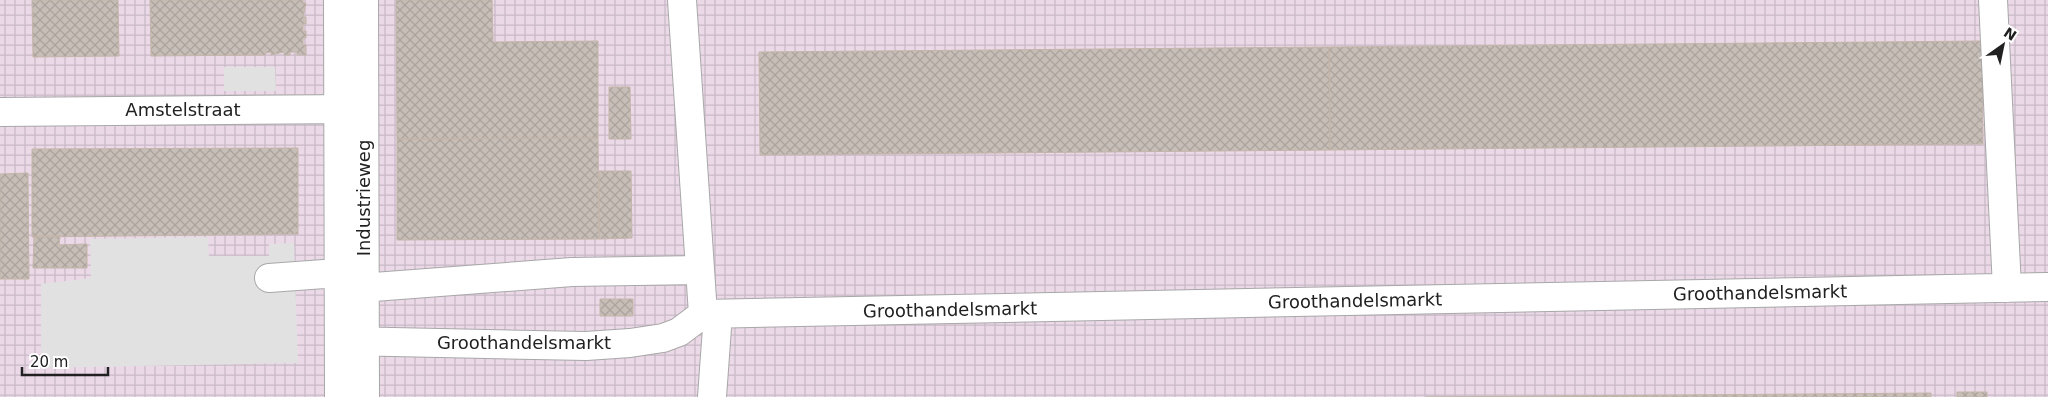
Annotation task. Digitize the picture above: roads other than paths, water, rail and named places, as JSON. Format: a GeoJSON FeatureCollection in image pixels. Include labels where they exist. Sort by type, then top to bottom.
{"type":"FeatureCollection","features":[{"type":"Feature","properties":{"kind":"street","name":"Industrieweg"},"geometry":{"type":"LineString","coordinates":[[338,0],[338,109],[347,284],[351,341],[365,397]]}},
{"type":"Feature","properties":{"kind":"street","name":"Industrieweg"},"geometry":{"type":"LineString","coordinates":[[347,284],[366,110],[364,0]]}},
{"type":"Feature","properties":{"kind":"street"},"geometry":{"type":"LineString","coordinates":[[682,0],[700,270],[711,314],[712,397]]}},
{"type":"Feature","properties":{"kind":"street"},"geometry":{"type":"LineString","coordinates":[[1993,0],[2007,288]]}},
{"type":"Feature","properties":{"kind":"street","name":"Amstelstraat"},"geometry":{"type":"LineString","coordinates":[[0,112],[366,110]]}},
{"type":"Feature","properties":{"kind":"street"},"geometry":{"type":"LineString","coordinates":[[269,278],[347,284],[572,272],[700,270]]}},
{"type":"Feature","properties":{"kind":"street","name":"Groothandelsmarkt"},"geometry":{"type":"LineString","coordinates":[[351,341],[586,346],[630,343],[663,338],[679,332],[711,314],[2048,287]]}},
{"type":"Feature","properties":{"kind":"street","name":"Industrieweg"},"geometry":{"type":"LineString","coordinates":[[339,397],[351,341]]}}]}
